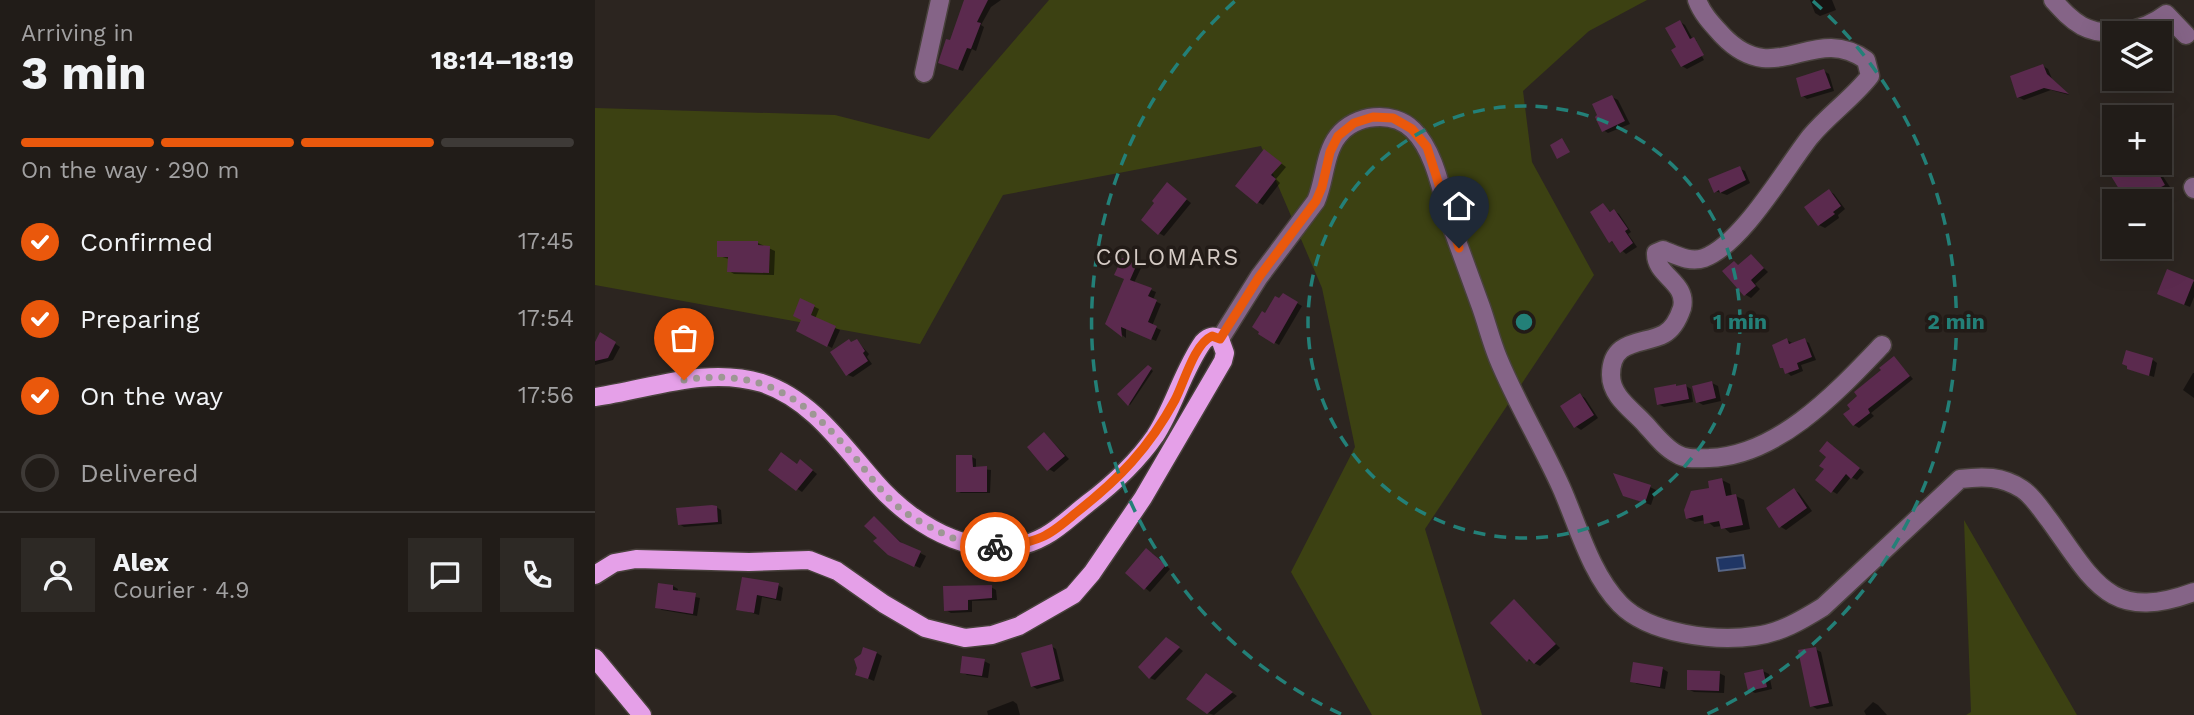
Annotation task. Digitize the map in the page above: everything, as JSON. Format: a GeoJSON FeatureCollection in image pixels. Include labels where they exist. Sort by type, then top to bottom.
{"type":"FeatureCollection","features":[{"type":"Feature","properties":{"kind":"main road"},"geometry":{"type":"LineString","coordinates":[[595,397],[705,377],[740,378],[764,384],[786,393],[823,421],[901,509],[964,543],[990,548],[1018,545],[1045,536],[1097,496],[1133,462],[1155,436],[1199,348],[1212,336],[1220,339],[1225,352],[1223,361],[1120,533],[1073,595],[1019,626],[980,638],[934,632],[907,619],[837,571],[809,560],[749,562],[636,559],[614,563],[595,575]]}},
{"type":"Feature","properties":{"kind":"main road"},"geometry":{"type":"LineString","coordinates":[[595,658],[642,715]]}},
{"type":"Feature","properties":{"kind":"street"},"geometry":{"type":"LineString","coordinates":[[924,73],[940,0]]}},
{"type":"Feature","properties":{"kind":"street"},"geometry":{"type":"LineString","coordinates":[[1697,0],[1712,25],[1732,46],[1751,56],[1775,59],[1832,46],[1846,49],[1866,60],[1870,76],[1811,136],[1763,202],[1715,252],[1698,259],[1686,259],[1663,250],[1656,253],[1659,264],[1681,290],[1681,310],[1675,323],[1664,334],[1631,342],[1616,357],[1611,379],[1615,394],[1675,454],[1691,458],[1720,457],[1753,450],[1817,408],[1882,345]]}},
{"type":"Feature","properties":{"kind":"street"},"geometry":{"type":"LineString","coordinates":[[2053,0],[2067,16],[2084,27],[2101,31],[2133,30],[2166,15],[2186,35]]}},
{"type":"Feature","properties":{"kind":"street"},"geometry":{"type":"LineString","coordinates":[[1220,339],[1259,277],[1316,201],[1330,152],[1338,136],[1354,123],[1373,117],[1393,118],[1412,129],[1427,147],[1452,229],[1498,357],[1557,478],[1603,582],[1620,605],[1633,616],[1666,629],[1726,638],[1758,636],[1799,622],[1823,607],[1960,479],[1983,476],[2002,479],[2024,490],[2092,579],[2108,594],[2149,603],[2168,602],[2194,592]]}},
{"type":"Feature","properties":{"kind":"green space"},"geometry":{"type":"Polygon","coordinates":[[[1049,0],[1647,0],[1589,31],[1523,91],[1532,162],[1594,275],[1425,529],[1482,715],[1372,715],[1291,572],[1355,447],[1322,288],[1261,146],[1003,195],[920,344],[595,285],[595,108],[835,115],[929,139],[1049,0]]]}},
{"type":"Feature","properties":{"kind":"green space"},"geometry":{"type":"Polygon","coordinates":[[[1964,520],[2077,715],[1966,715],[1971,712],[1964,520]]]}},
{"type":"Feature","properties":{"kind":"water"},"geometry":{"type":"Polygon","coordinates":[[[1743,555],[1745,568],[1719,571],[1717,558],[1743,555]]]}},
{"type":"Feature","properties":{"kind":"building"},"geometry":{"type":"Polygon","coordinates":[[[964,0],[988,0],[977,22],[981,23],[971,49],[967,48],[958,70],[938,63],[946,39],[950,40],[964,0]]]}},
{"type":"Feature","properties":{"kind":"building"},"geometry":{"type":"Polygon","coordinates":[[[1680,20],[1690,39],[1694,37],[1704,55],[1681,67],[1671,50],[1676,47],[1665,28],[1680,20]]]}},
{"type":"Feature","properties":{"kind":"building"},"geometry":{"type":"Polygon","coordinates":[[[2043,64],[2047,74],[2069,94],[2044,88],[2017,98],[2010,76],[2043,64]]]}},
{"type":"Feature","properties":{"kind":"building"},"geometry":{"type":"Polygon","coordinates":[[[1824,69],[1831,88],[1801,97],[1796,78],[1824,69]]]}},
{"type":"Feature","properties":{"kind":"building"},"geometry":{"type":"Polygon","coordinates":[[[1612,95],[1625,121],[1602,132],[1592,104],[1612,95]]]}},
{"type":"Feature","properties":{"kind":"building"},"geometry":{"type":"Polygon","coordinates":[[[1562,138],[1570,152],[1557,159],[1550,145],[1562,138]]]}},
{"type":"Feature","properties":{"kind":"building"},"geometry":{"type":"Polygon","coordinates":[[[1264,149],[1282,163],[1271,175],[1276,179],[1257,204],[1235,186],[1264,149]]]}},
{"type":"Feature","properties":{"kind":"building"},"geometry":{"type":"Polygon","coordinates":[[[1740,166],[1746,180],[1720,193],[1719,190],[1714,193],[1708,179],[1740,166]]]}},
{"type":"Feature","properties":{"kind":"building"},"geometry":{"type":"Polygon","coordinates":[[[2110,175],[2159,175],[2165,185],[2157,189],[2119,189],[2110,175]]]}},
{"type":"Feature","properties":{"kind":"building"},"geometry":{"type":"Polygon","coordinates":[[[1167,182],[1187,199],[1158,235],[1141,220],[1167,182]]]}},
{"type":"Feature","properties":{"kind":"building"},"geometry":{"type":"Polygon","coordinates":[[[1829,189],[1841,206],[1818,226],[1804,207],[1829,189]]]}},
{"type":"Feature","properties":{"kind":"building"},"geometry":{"type":"Polygon","coordinates":[[[1603,203],[1610,212],[1614,209],[1628,229],[1625,231],[1633,243],[1620,253],[1612,241],[1609,243],[1590,212],[1603,203]]]}},
{"type":"Feature","properties":{"kind":"building"},"geometry":{"type":"Polygon","coordinates":[[[717,241],[758,241],[758,245],[770,246],[769,273],[727,272],[728,257],[717,257],[717,241]]]}},
{"type":"Feature","properties":{"kind":"building"},"geometry":{"type":"Polygon","coordinates":[[[1751,254],[1764,268],[1751,280],[1756,286],[1744,296],[1722,271],[1734,261],[1738,265],[1751,254]]]}},
{"type":"Feature","properties":{"kind":"building"},"geometry":{"type":"Polygon","coordinates":[[[1122,258],[1137,264],[1130,280],[1152,288],[1148,296],[1157,300],[1148,322],[1157,326],[1151,340],[1121,327],[1122,337],[1105,324],[1124,279],[1114,275],[1122,258]]]}},
{"type":"Feature","properties":{"kind":"building"},"geometry":{"type":"Polygon","coordinates":[[[2167,269],[2194,280],[2184,305],[2157,294],[2167,269]]]}},
{"type":"Feature","properties":{"kind":"building"},"geometry":{"type":"Polygon","coordinates":[[[1283,293],[1298,302],[1274,344],[1252,327],[1275,296],[1279,298],[1283,293]]]}},
{"type":"Feature","properties":{"kind":"building"},"geometry":{"type":"Polygon","coordinates":[[[800,298],[815,305],[811,315],[836,326],[827,347],[796,331],[801,320],[793,316],[800,298]]]}},
{"type":"Feature","properties":{"kind":"building"},"geometry":{"type":"Polygon","coordinates":[[[692,323],[702,342],[676,355],[665,335],[682,325],[684,327],[692,323]]]}},
{"type":"Feature","properties":{"kind":"building"},"geometry":{"type":"Polygon","coordinates":[[[600,332],[616,342],[608,358],[595,361],[595,342],[600,332]]]}},
{"type":"Feature","properties":{"kind":"building"},"geometry":{"type":"Polygon","coordinates":[[[1787,338],[1789,344],[1805,338],[1812,357],[1797,363],[1799,369],[1785,374],[1783,368],[1780,368],[1772,345],[1787,338]]]}},
{"type":"Feature","properties":{"kind":"building"},"geometry":{"type":"Polygon","coordinates":[[[849,339],[851,342],[857,339],[868,361],[846,376],[830,352],[849,339]]]}},
{"type":"Feature","properties":{"kind":"building"},"geometry":{"type":"Polygon","coordinates":[[[2126,350],[2153,358],[2149,376],[2127,369],[2127,366],[2122,364],[2126,350]]]}},
{"type":"Feature","properties":{"kind":"building"},"geometry":{"type":"Polygon","coordinates":[[[1894,356],[1910,376],[1868,409],[1870,413],[1853,426],[1843,414],[1850,409],[1847,405],[1857,396],[1854,392],[1894,356]]]}},
{"type":"Feature","properties":{"kind":"building"},"geometry":{"type":"Polygon","coordinates":[[[1148,365],[1152,368],[1128,406],[1117,394],[1148,365]]]}},
{"type":"Feature","properties":{"kind":"building"},"geometry":{"type":"Polygon","coordinates":[[[1712,381],[1716,398],[1696,403],[1692,386],[1712,381]]]}},
{"type":"Feature","properties":{"kind":"building"},"geometry":{"type":"Polygon","coordinates":[[[1686,384],[1689,399],[1657,405],[1654,388],[1686,384]]]}},
{"type":"Feature","properties":{"kind":"building"},"geometry":{"type":"Polygon","coordinates":[[[1580,393],[1594,415],[1574,428],[1560,406],[1580,393]]]}},
{"type":"Feature","properties":{"kind":"building"},"geometry":{"type":"Polygon","coordinates":[[[1044,432],[1065,456],[1047,471],[1027,447],[1044,432]]]}},
{"type":"Feature","properties":{"kind":"building"},"geometry":{"type":"Polygon","coordinates":[[[1827,441],[1860,468],[1851,479],[1846,474],[1831,493],[1815,480],[1824,469],[1819,466],[1826,457],[1819,451],[1827,441]]]}},
{"type":"Feature","properties":{"kind":"building"},"geometry":{"type":"Polygon","coordinates":[[[781,452],[797,464],[800,459],[813,470],[796,491],[768,470],[781,452]]]}},
{"type":"Feature","properties":{"kind":"building"},"geometry":{"type":"Polygon","coordinates":[[[956,455],[972,455],[973,467],[987,466],[987,492],[956,492],[956,455]]]}},
{"type":"Feature","properties":{"kind":"building"},"geometry":{"type":"Polygon","coordinates":[[[1613,473],[1651,485],[1645,503],[1623,496],[1613,473]]]}},
{"type":"Feature","properties":{"kind":"building"},"geometry":{"type":"Polygon","coordinates":[[[1722,478],[1726,496],[1736,494],[1743,525],[1721,529],[1719,521],[1704,524],[1703,515],[1686,519],[1684,510],[1691,491],[1709,488],[1708,481],[1722,478]]]}},
{"type":"Feature","properties":{"kind":"building"},"geometry":{"type":"Polygon","coordinates":[[[1794,488],[1807,508],[1779,528],[1766,508],[1794,488]]]}},
{"type":"Feature","properties":{"kind":"building"},"geometry":{"type":"Polygon","coordinates":[[[717,506],[718,522],[678,525],[676,508],[717,506]]]}},
{"type":"Feature","properties":{"kind":"building"},"geometry":{"type":"Polygon","coordinates":[[[874,516],[900,542],[921,551],[914,567],[888,555],[873,541],[877,538],[864,526],[874,516]]]}},
{"type":"Feature","properties":{"kind":"building"},"geometry":{"type":"Polygon","coordinates":[[[1146,548],[1166,565],[1144,590],[1125,573],[1146,548]]]}},
{"type":"Feature","properties":{"kind":"building"},"geometry":{"type":"Polygon","coordinates":[[[742,577],[779,583],[776,599],[757,595],[754,613],[736,610],[742,577]]]}},
{"type":"Feature","properties":{"kind":"building"},"geometry":{"type":"Polygon","coordinates":[[[658,583],[673,585],[673,590],[696,593],[693,614],[655,608],[658,583]]]}},
{"type":"Feature","properties":{"kind":"building"},"geometry":{"type":"Polygon","coordinates":[[[992,585],[992,598],[968,600],[968,610],[944,611],[943,586],[992,585]]]}},
{"type":"Feature","properties":{"kind":"building"},"geometry":{"type":"Polygon","coordinates":[[[1514,599],[1556,644],[1534,664],[1529,659],[1527,662],[1490,623],[1514,599]]]}},
{"type":"Feature","properties":{"kind":"building"},"geometry":{"type":"Polygon","coordinates":[[[1166,637],[1180,647],[1149,679],[1138,667],[1166,637]]]}},
{"type":"Feature","properties":{"kind":"building"},"geometry":{"type":"Polygon","coordinates":[[[1052,644],[1060,679],[1031,687],[1021,653],[1052,644]]]}},
{"type":"Feature","properties":{"kind":"building"},"geometry":{"type":"Polygon","coordinates":[[[863,647],[877,652],[868,679],[855,675],[857,668],[854,659],[861,654],[863,647]]]}},
{"type":"Feature","properties":{"kind":"building"},"geometry":{"type":"Polygon","coordinates":[[[1816,647],[1829,703],[1810,707],[1798,650],[1816,647]]]}},
{"type":"Feature","properties":{"kind":"building"},"geometry":{"type":"Polygon","coordinates":[[[962,656],[985,659],[982,676],[960,673],[962,656]]]}},
{"type":"Feature","properties":{"kind":"building"},"geometry":{"type":"Polygon","coordinates":[[[1633,662],[1663,667],[1660,687],[1630,682],[1633,662]]]}},
{"type":"Feature","properties":{"kind":"building"},"geometry":{"type":"Polygon","coordinates":[[[1763,669],[1767,687],[1748,691],[1744,673],[1763,669]]]}},
{"type":"Feature","properties":{"kind":"building"},"geometry":{"type":"Polygon","coordinates":[[[1687,670],[1720,671],[1719,691],[1687,690],[1687,670]]]}},
{"type":"Feature","properties":{"kind":"building"},"geometry":{"type":"Polygon","coordinates":[[[1206,673],[1233,692],[1207,714],[1186,699],[1206,673]]]}},
{"type":"Feature","properties":{"kind":"way so far"},"geometry":{"type":"LineString","coordinates":[[684,380],[723,376],[740,378],[786,393],[823,421],[901,509],[954,539],[976,546],[995,547]]}},
{"type":"Feature","properties":{"kind":"district","name":"COLOMARS"},"geometry":{"type":"Point","coordinates":[1168,257]}},
{"type":"Feature","properties":{"kind":"route"},"geometry":{"type":"LineString","coordinates":[[995,547],[1018,545],[1045,536],[1097,496],[1133,462],[1155,436],[1199,348],[1212,336],[1220,339],[1259,277],[1316,201],[1330,152],[1338,136],[1354,123],[1373,117],[1393,118],[1412,129],[1427,147],[1459,248]]}}]}
